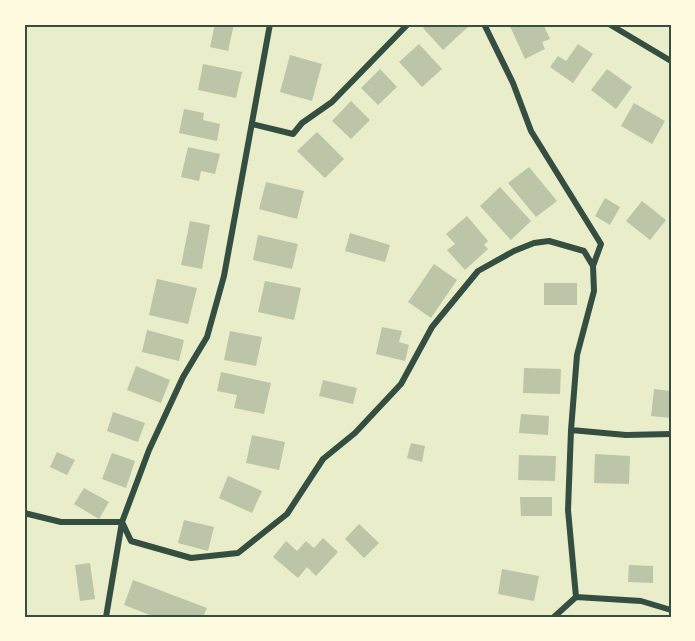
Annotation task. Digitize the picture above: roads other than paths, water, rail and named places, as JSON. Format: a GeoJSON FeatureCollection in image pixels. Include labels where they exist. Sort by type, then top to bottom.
{"type":"FeatureCollection","features":[{"type":"Feature","properties":{"kind":"street"},"geometry":{"type":"LineString","coordinates":[[106,617],[122,522],[148,450],[183,377],[207,337],[224,276],[270,24]]}},
{"type":"Feature","properties":{"kind":"street"},"geometry":{"type":"LineString","coordinates":[[252,124],[292,134],[302,123],[332,102],[408,24]]}},
{"type":"Feature","properties":{"kind":"street"},"geometry":{"type":"LineString","coordinates":[[484,24],[513,83],[531,131],[601,244],[593,266],[594,291],[577,355],[571,430],[568,510],[576,597]]}},
{"type":"Feature","properties":{"kind":"street"},"geometry":{"type":"LineString","coordinates":[[609,24],[671,61]]}},
{"type":"Feature","properties":{"kind":"street"},"geometry":{"type":"LineString","coordinates":[[122,522],[131,541],[191,558],[238,553],[287,514],[323,459],[355,433],[401,384],[432,327],[478,271],[514,251],[534,243],[549,241],[584,251],[593,266]]}},
{"type":"Feature","properties":{"kind":"street"},"geometry":{"type":"LineString","coordinates":[[571,430],[626,435],[671,434]]}},
{"type":"Feature","properties":{"kind":"street"},"geometry":{"type":"LineString","coordinates":[[24,513],[61,522],[122,522]]}},
{"type":"Feature","properties":{"kind":"street"},"geometry":{"type":"LineString","coordinates":[[554,617],[576,597],[641,601],[671,610]]}}]}
